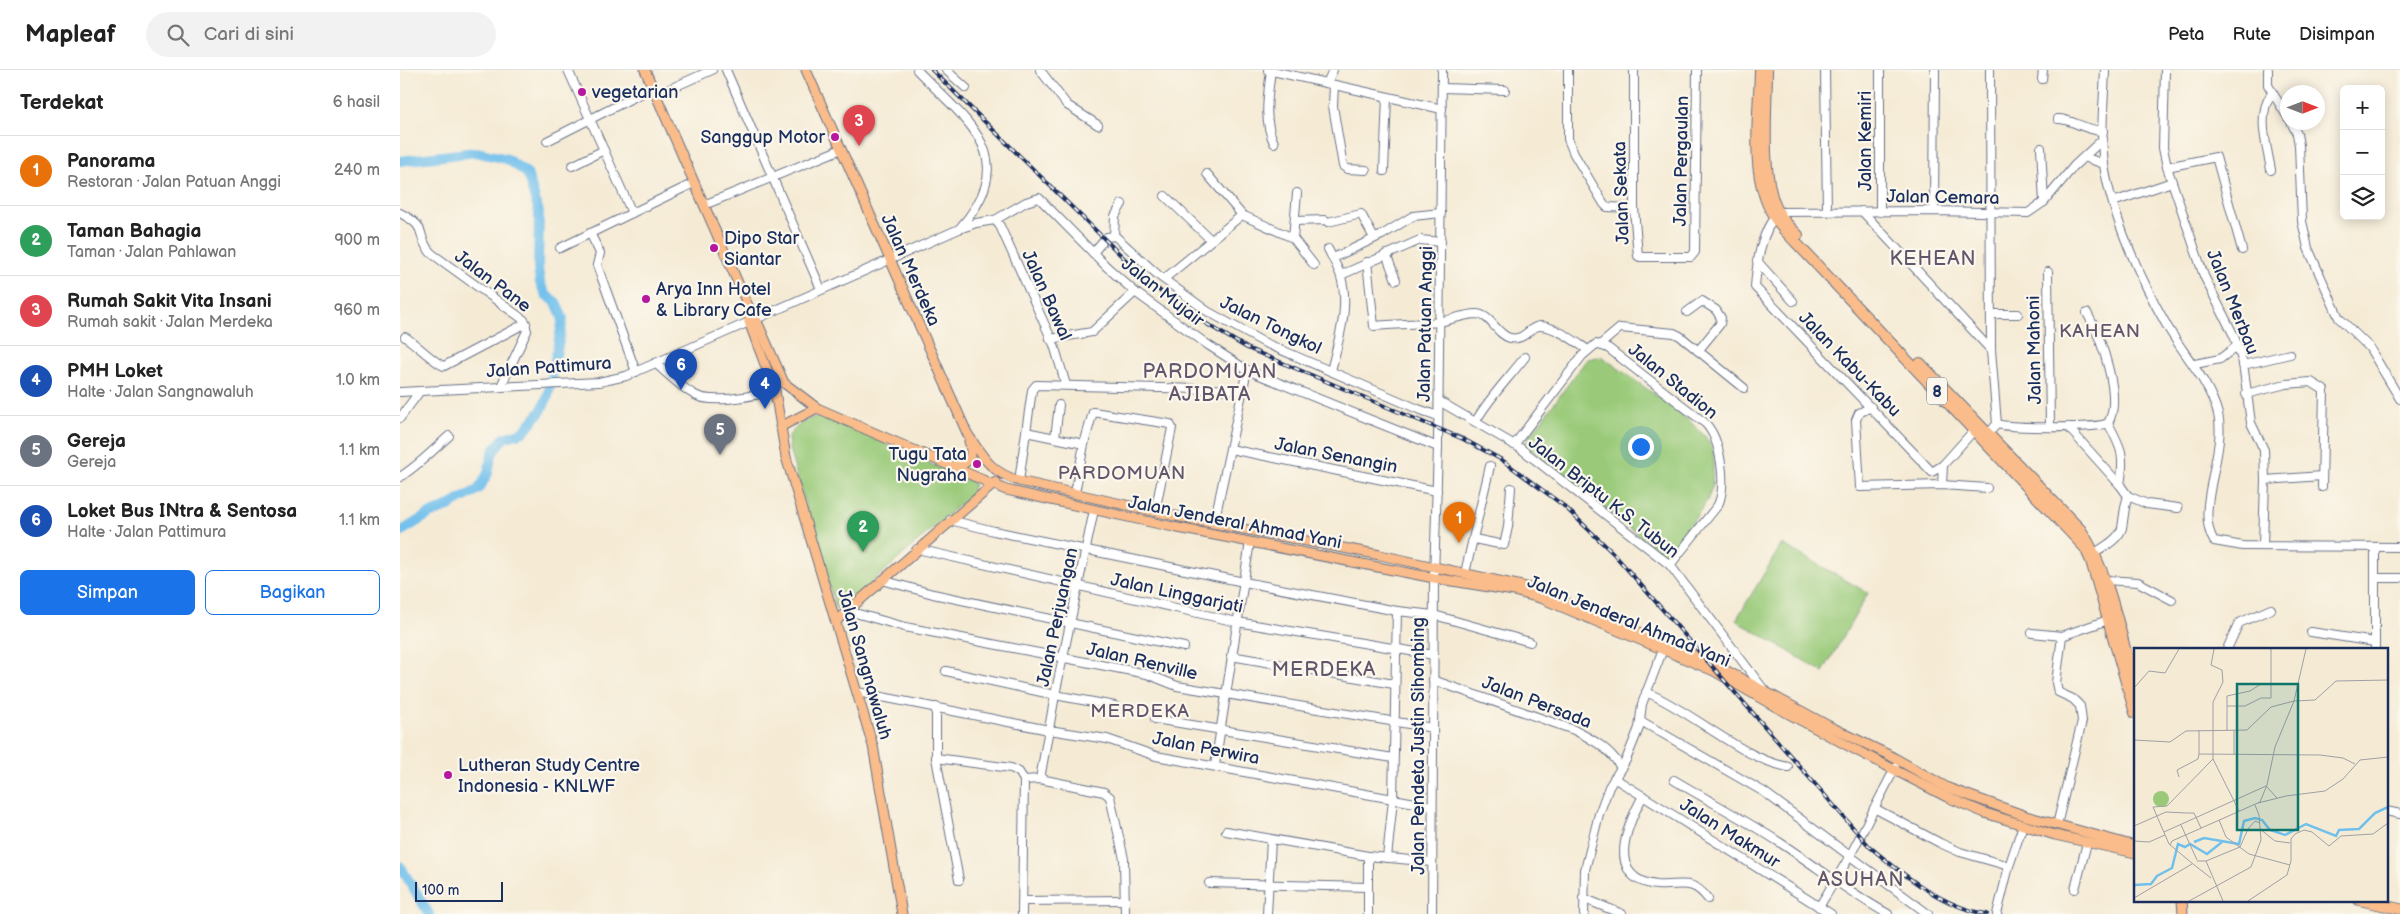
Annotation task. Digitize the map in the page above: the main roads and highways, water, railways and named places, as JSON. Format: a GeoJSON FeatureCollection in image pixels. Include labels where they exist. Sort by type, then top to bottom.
{"type":"FeatureCollection","features":[{"type":"Feature","properties":{"kind":"highway","name":"8"},"geometry":{"type":"LineString","coordinates":[[1760,70],[1760,175],[1762,194],[1775,215],[1977,428],[2085,548],[2091,561],[2134,711]]}},
{"type":"Feature","properties":{"kind":"highway","name":"8"},"geometry":{"type":"LineString","coordinates":[[1767,70],[1768,174],[1775,215]]}},
{"type":"Feature","properties":{"kind":"highway","name":"8"},"geometry":{"type":"LineString","coordinates":[[1977,428],[1988,434],[2081,530],[2095,553],[2105,580],[2134,680]]}},
{"type":"Feature","properties":{"kind":"highway"},"geometry":{"type":"LineString","coordinates":[[2368,902],[2400,909]]}},
{"type":"Feature","properties":{"kind":"main road"},"geometry":{"type":"LineString","coordinates":[[645,70],[753,320]]}},
{"type":"Feature","properties":{"kind":"main road","name":"Jalan Merdeka"},"geometry":{"type":"LineString","coordinates":[[806,70],[888,259],[967,433],[984,458],[1001,475]]}},
{"type":"Feature","properties":{"kind":"main road","name":"Jalan Sangnawaluh"},"geometry":{"type":"LineString","coordinates":[[753,320],[775,391],[786,458],[873,746],[902,914]]}},
{"type":"Feature","properties":{"kind":"main road","name":"Jalan Jenderal Ahmad Yani"},"geometry":{"type":"LineString","coordinates":[[753,320],[784,383],[817,408],[947,466],[1016,493],[1174,527],[1434,578],[1544,596]]}},
{"type":"Feature","properties":{"kind":"main road"},"geometry":{"type":"LineString","coordinates":[[780,427],[817,408]]}},
{"type":"Feature","properties":{"kind":"main road"},"geometry":{"type":"LineString","coordinates":[[947,466],[959,466],[970,460],[972,454],[967,433]]}},
{"type":"Feature","properties":{"kind":"main road"},"geometry":{"type":"LineString","coordinates":[[836,621],[950,520],[994,485],[1001,475]]}},
{"type":"Feature","properties":{"kind":"main road","name":"Jalan Jenderal Ahmad Yani"},"geometry":{"type":"LineString","coordinates":[[1001,475],[1019,481],[1155,512],[1434,566],[1544,596],[1705,659],[1915,775]]}},
{"type":"Feature","properties":{"kind":"main road"},"geometry":{"type":"LineString","coordinates":[[1090,497],[1091,509]]}},
{"type":"Feature","properties":{"kind":"main road"},"geometry":{"type":"LineString","coordinates":[[1174,527],[1175,516]]}},
{"type":"Feature","properties":{"kind":"main road"},"geometry":{"type":"LineString","coordinates":[[1260,544],[1262,532]]}},
{"type":"Feature","properties":{"kind":"main road"},"geometry":{"type":"LineString","coordinates":[[1342,560],[1344,548]]}},
{"type":"Feature","properties":{"kind":"main road","name":"Jalan Jenderal Ahmad Yani"},"geometry":{"type":"LineString","coordinates":[[1579,610],[1718,673],[1776,707],[1895,768],[1948,788],[1972,802],[2023,825],[2087,843],[2134,853]]}},
{"type":"Feature","properties":{"kind":"main road","name":"Jalan Jenderal Ahmad Yani"},"geometry":{"type":"LineString","coordinates":[[1972,802],[2134,846]]}},
{"type":"Feature","properties":{"kind":"waterway"},"geometry":{"type":"LineString","coordinates":[[400,161],[476,152],[507,159],[527,173],[539,212],[538,267],[540,283],[546,295],[556,302],[563,319],[548,396],[541,411],[523,432],[504,438],[497,446],[492,454],[488,473],[479,489],[445,508],[431,513],[400,532]]}},
{"type":"Feature","properties":{"kind":"waterway"},"geometry":{"type":"LineString","coordinates":[[400,866],[429,914]]}},
{"type":"Feature","properties":{"kind":"railway"},"geometry":{"type":"LineString","coordinates":[[932,70],[1131,265],[1168,298],[1195,317],[1247,348],[1463,439],[1502,460],[1564,506],[1613,553],[1870,847],[1924,888],[1955,905],[1987,914]]}},
{"type":"Feature","properties":{"kind":"place","name":"vegetarian"},"geometry":{"type":"Point","coordinates":[582,92]}},
{"type":"Feature","properties":{"kind":"place","name":"Sanggup Motor"},"geometry":{"type":"Point","coordinates":[835,137]}},
{"type":"Feature","properties":{"kind":"place","name":"Rumah Sakit Vita Insani"},"geometry":{"type":"Point","coordinates":[859,146]}},
{"type":"Feature","properties":{"kind":"place","name":"Dipo Star Siantar"},"geometry":{"type":"Point","coordinates":[714,248]}},
{"type":"Feature","properties":{"kind":"place","name":"Arya Inn Hotel & Library Cafe"},"geometry":{"type":"Point","coordinates":[646,299]}},
{"type":"Feature","properties":{"kind":"place","name":"Loket Bus INtra & Sentosa"},"geometry":{"type":"Point","coordinates":[681,390]}},
{"type":"Feature","properties":{"kind":"place","name":"PMH Loket"},"geometry":{"type":"Point","coordinates":[765,409]}},
{"type":"Feature","properties":{"kind":"place","name":"Gereja"},"geometry":{"type":"Point","coordinates":[720,455]}},
{"type":"Feature","properties":{"kind":"place","name":"Tugu Tata Nugraha"},"geometry":{"type":"Point","coordinates":[977,464]}},
{"type":"Feature","properties":{"kind":"place","name":"Panorama"},"geometry":{"type":"Point","coordinates":[1459,543]}},
{"type":"Feature","properties":{"kind":"place","name":"Taman Bahagia"},"geometry":{"type":"Point","coordinates":[863,552]}},
{"type":"Feature","properties":{"kind":"place","name":"Lutheran Study Centre Indonesia - KNLWF"},"geometry":{"type":"Point","coordinates":[448,775]}},
{"type":"Feature","properties":{"kind":"district","name":"KEHEAN"},"geometry":{"type":"Point","coordinates":[1933,258]}},
{"type":"Feature","properties":{"kind":"district","name":"KAHEAN"},"geometry":{"type":"Point","coordinates":[2100,330]}},
{"type":"Feature","properties":{"kind":"district","name":"PARDOMUAN AJIBATA"},"geometry":{"type":"Point","coordinates":[1210,382]}},
{"type":"Feature","properties":{"kind":"district","name":"PARDOMUAN"},"geometry":{"type":"Point","coordinates":[1122,472]}},
{"type":"Feature","properties":{"kind":"district","name":"MERDEKA"},"geometry":{"type":"Point","coordinates":[1324,669]}},
{"type":"Feature","properties":{"kind":"district","name":"MERDEKA"},"geometry":{"type":"Point","coordinates":[1140,710]}},
{"type":"Feature","properties":{"kind":"district","name":"ASUHAN"},"geometry":{"type":"Point","coordinates":[1861,879]}}]}
